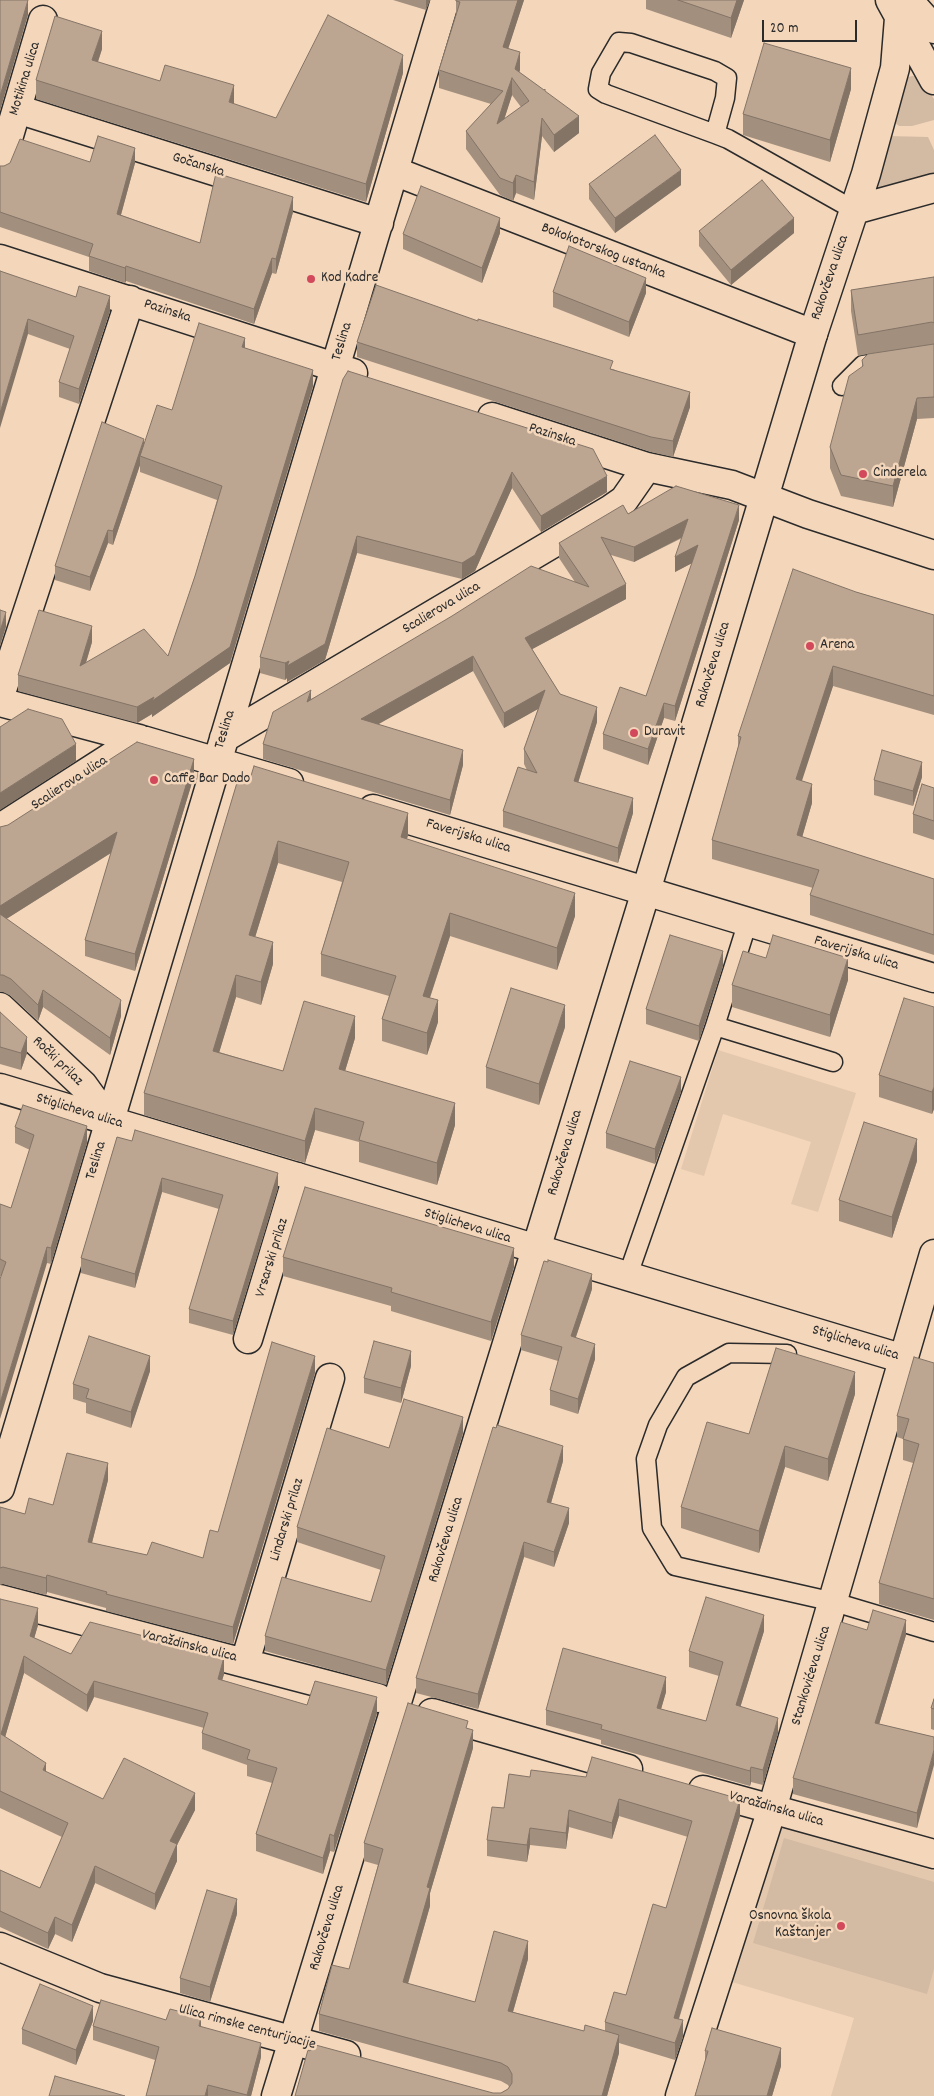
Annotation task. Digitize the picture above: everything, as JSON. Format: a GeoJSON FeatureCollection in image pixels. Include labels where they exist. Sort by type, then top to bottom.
{"type":"FeatureCollection","features":[{"type":"Feature","properties":{"kind":"street","name":"Teslina"},"geometry":{"type":"LineString","coordinates":[[0,1488],[445,0]]}},
{"type":"Feature","properties":{"kind":"street"},"geometry":{"type":"LineString","coordinates":[[899,6],[934,28]]}},
{"type":"Feature","properties":{"kind":"street"},"geometry":{"type":"LineString","coordinates":[[899,6],[934,80]]}},
{"type":"Feature","properties":{"kind":"street","name":"Rakovčeva ulica"},"geometry":{"type":"LineString","coordinates":[[276,2096],[646,891],[812,334],[854,210],[895,68],[899,6]]}},
{"type":"Feature","properties":{"kind":"street","name":"Motikina ulica"},"geometry":{"type":"LineString","coordinates":[[0,166],[43,20]]}},
{"type":"Feature","properties":{"kind":"street","name":"Gočanska"},"geometry":{"type":"LineString","coordinates":[[17,110],[379,223]]}},
{"type":"Feature","properties":{"kind":"street","name":"Bokokotorskog ustanka"},"geometry":{"type":"LineString","coordinates":[[394,171],[812,334]]}},
{"type":"Feature","properties":{"kind":"street"},"geometry":{"type":"LineString","coordinates":[[854,210],[934,188]]}},
{"type":"Feature","properties":{"kind":"street","name":"Pazinska"},"geometry":{"type":"LineString","coordinates":[[0,258],[373,379]]}},
{"type":"Feature","properties":{"kind":"street"},"geometry":{"type":"LineString","coordinates":[[0,696],[130,300]]}},
{"type":"Feature","properties":{"kind":"street","name":"Pazinska"},"geometry":{"type":"LineString","coordinates":[[467,409],[647,467],[732,485],[808,514],[934,555]]}},
{"type":"Feature","properties":{"kind":"street","name":"Scalierova ulica"},"geometry":{"type":"LineString","coordinates":[[220,749],[611,509],[624,500],[647,467]]}},
{"type":"Feature","properties":{"kind":"street"},"geometry":{"type":"LineString","coordinates":[[0,702],[139,739],[220,749],[309,789]]}},
{"type":"Feature","properties":{"kind":"street","name":"Scalierova ulica"},"geometry":{"type":"LineString","coordinates":[[0,828],[139,739]]}},
{"type":"Feature","properties":{"kind":"street","name":"Faverijska ulica"},"geometry":{"type":"LineString","coordinates":[[346,801],[934,978]]}},
{"type":"Feature","properties":{"kind":"street","name":"Ročki prilaz"},"geometry":{"type":"LineString","coordinates":[[0,1007],[83,1085],[109,1121]]}},
{"type":"Feature","properties":{"kind":"street","name":"Stiglicheva ulica"},"geometry":{"type":"LineString","coordinates":[[0,1088],[915,1362]]}},
{"type":"Feature","properties":{"kind":"street","name":"Vrsarski prilaz"},"geometry":{"type":"LineString","coordinates":[[248,1339],[297,1177]]}},
{"type":"Feature","properties":{"kind":"street","name":"Stankovićeva ulica"},"geometry":{"type":"LineString","coordinates":[[680,2096],[772,1809],[834,1602],[915,1362],[934,1254]]}},
{"type":"Feature","properties":{"kind":"street","name":"Lindarski prilaz"},"geometry":{"type":"LineString","coordinates":[[245,1662],[330,1378]]}},
{"type":"Feature","properties":{"kind":"street","name":"Varaždinska ulica"},"geometry":{"type":"LineString","coordinates":[[0,1599],[378,1698]]}},
{"type":"Feature","properties":{"kind":"street"},"geometry":{"type":"LineString","coordinates":[[416,1708],[650,1775]]}},
{"type":"Feature","properties":{"kind":"street","name":"Varaždinska ulica"},"geometry":{"type":"LineString","coordinates":[[678,1783],[934,1854]]}},
{"type":"Feature","properties":{"kind":"street","name":"Ulica rimske centurijacije"},"geometry":{"type":"LineString","coordinates":[[0,1947],[100,1988],[368,2060]]}},
{"type":"Feature","properties":{"kind":"lane"},"geometry":{"type":"LineString","coordinates":[[715,134],[726,98],[727,78],[715,71],[649,49],[630,43],[619,42],[602,73],[598,89],[606,94],[715,134],[777,165],[854,210]]}},
{"type":"Feature","properties":{"kind":"lane"},"geometry":{"type":"LineString","coordinates":[[842,386],[863,365],[898,359]]}},
{"type":"Feature","properties":{"kind":"lane"},"geometry":{"type":"LineString","coordinates":[[628,1275],[715,1026],[748,921]]}},
{"type":"Feature","properties":{"kind":"lane"},"geometry":{"type":"LineString","coordinates":[[715,1026],[833,1062]]}},
{"type":"Feature","properties":{"kind":"lane"},"geometry":{"type":"LineString","coordinates":[[786,1354],[729,1353],[686,1377],[658,1425],[646,1459],[652,1528],[675,1566],[834,1602],[934,1632]]}},
{"type":"Feature","properties":{"kind":"shaded area"},"geometry":{"type":"Polygon","coordinates":[[[912,76],[919,77],[934,99],[934,120],[912,126],[899,126],[893,121],[906,78],[912,76]]]}},
{"type":"Feature","properties":{"kind":"shaded area"},"geometry":{"type":"Polygon","coordinates":[[[887,136],[928,137],[934,150],[934,176],[882,194],[874,188],[887,136]]]}},
{"type":"Feature","properties":{"kind":"shaded area"},"geometry":{"type":"Polygon","coordinates":[[[718,1050],[856,1093],[818,1212],[791,1204],[811,1142],[723,1114],[704,1176],[681,1169],[718,1050]]]}},
{"type":"Feature","properties":{"kind":"shaded area","name":"Osnovna škola Kaštanjer"},"geometry":{"type":"Polygon","coordinates":[[[779,1825],[934,1871],[934,2096],[831,2096],[854,2018],[732,1982],[779,1825]]]}},
{"type":"Feature","properties":{"kind":"shaded area"},"geometry":{"type":"Polygon","coordinates":[[[784,1838],[934,1882],[934,1969],[927,1994],[753,1943],[784,1838]]]}},
{"type":"Feature","properties":{"kind":"building"},"geometry":{"type":"Polygon","coordinates":[[[0,0],[28,0],[0,96],[0,0]]]}},
{"type":"Feature","properties":{"kind":"building"},"geometry":{"type":"Polygon","coordinates":[[[518,0],[503,47],[520,52],[515,69],[545,89],[545,91],[579,116],[554,135],[542,118],[534,182],[516,175],[513,183],[500,178],[466,131],[503,91],[439,70],[460,2],[456,1],[518,0]],[[512,78],[497,124],[529,101],[512,78]]]}},
{"type":"Feature","properties":{"kind":"building"},"geometry":{"type":"Polygon","coordinates":[[[678,0],[737,0],[731,18],[678,0]]]}},
{"type":"Feature","properties":{"kind":"building"},"geometry":{"type":"Polygon","coordinates":[[[328,15],[403,55],[366,184],[36,80],[55,16],[102,31],[92,60],[160,81],[165,65],[234,85],[229,102],[276,118],[328,15]]]}},
{"type":"Feature","properties":{"kind":"building"},"geometry":{"type":"Polygon","coordinates":[[[764,43],[851,68],[830,140],[743,114],[764,43]]]}},
{"type":"Feature","properties":{"kind":"building"},"geometry":{"type":"Polygon","coordinates":[[[655,135],[681,170],[615,218],[589,184],[655,135]]]}},
{"type":"Feature","properties":{"kind":"building"},"geometry":{"type":"Polygon","coordinates":[[[98,136],[135,148],[117,214],[200,243],[216,173],[293,197],[276,259],[272,258],[254,309],[126,266],[125,268],[89,256],[93,244],[0,212],[0,166],[10,163],[20,139],[90,162],[98,136]]]}},
{"type":"Feature","properties":{"kind":"building"},"geometry":{"type":"Polygon","coordinates":[[[762,180],[794,218],[731,270],[699,231],[762,180]]]}},
{"type":"Feature","properties":{"kind":"building"},"geometry":{"type":"Polygon","coordinates":[[[421,186],[500,218],[482,268],[403,234],[421,186]]]}},
{"type":"Feature","properties":{"kind":"building"},"geometry":{"type":"Polygon","coordinates":[[[569,246],[646,278],[629,322],[553,292],[569,246]]]}},
{"type":"Feature","properties":{"kind":"building"},"geometry":{"type":"Polygon","coordinates":[[[0,271],[76,297],[79,286],[110,296],[79,389],[59,382],[74,336],[28,319],[0,413],[0,271]]]}},
{"type":"Feature","properties":{"kind":"building"},"geometry":{"type":"Polygon","coordinates":[[[934,277],[934,323],[858,335],[851,290],[934,277]]]}},
{"type":"Feature","properties":{"kind":"building"},"geometry":{"type":"Polygon","coordinates":[[[376,285],[478,321],[478,319],[613,361],[610,369],[690,392],[673,441],[651,437],[357,342],[376,285]]]}},
{"type":"Feature","properties":{"kind":"building"},"geometry":{"type":"Polygon","coordinates":[[[199,323],[245,338],[242,347],[313,370],[230,647],[152,701],[154,697],[137,707],[18,675],[39,610],[92,626],[80,666],[144,629],[168,656],[195,576],[222,486],[140,456],[157,405],[172,410],[199,323]]]}},
{"type":"Feature","properties":{"kind":"building"},"geometry":{"type":"Polygon","coordinates":[[[934,344],[934,397],[917,398],[893,486],[841,475],[830,447],[849,376],[863,366],[862,360],[868,354],[934,344]]]}},
{"type":"Feature","properties":{"kind":"building"},"geometry":{"type":"Polygon","coordinates":[[[348,371],[593,449],[607,476],[541,516],[512,472],[475,555],[462,563],[357,536],[325,644],[287,666],[289,661],[285,663],[260,657],[343,379],[348,371]]]}},
{"type":"Feature","properties":{"kind":"building"},"geometry":{"type":"Polygon","coordinates":[[[102,422],[144,439],[113,531],[108,530],[90,577],[55,566],[102,422]]]}},
{"type":"Feature","properties":{"kind":"building"},"geometry":{"type":"Polygon","coordinates":[[[676,486],[739,505],[675,706],[664,703],[648,749],[603,734],[620,687],[646,696],[698,545],[675,557],[688,519],[634,547],[601,537],[626,584],[525,638],[560,694],[597,707],[574,781],[633,798],[618,848],[503,811],[518,767],[537,773],[524,749],[545,690],[504,713],[473,656],[361,719],[463,750],[450,800],[263,744],[273,712],[311,690],[307,702],[452,616],[531,566],[589,587],[559,543],[623,505],[628,514],[676,486]]]}},
{"type":"Feature","properties":{"kind":"building"},"geometry":{"type":"Polygon","coordinates":[[[793,569],[856,592],[934,615],[934,696],[833,666],[796,779],[812,784],[797,835],[934,879],[934,935],[810,895],[819,870],[712,840],[741,737],[738,736],[793,569]]]}},
{"type":"Feature","properties":{"kind":"building"},"geometry":{"type":"Polygon","coordinates":[[[0,610],[6,612],[0,631],[0,610]]]}},
{"type":"Feature","properties":{"kind":"building"},"geometry":{"type":"Polygon","coordinates":[[[28,709],[62,719],[76,744],[0,793],[0,727],[28,709]]]}},
{"type":"Feature","properties":{"kind":"building"},"geometry":{"type":"Polygon","coordinates":[[[137,742],[194,759],[135,954],[85,940],[117,832],[0,906],[0,827],[8,825],[137,742]]]}},
{"type":"Feature","properties":{"kind":"building"},"geometry":{"type":"Polygon","coordinates":[[[882,750],[922,762],[913,791],[874,780],[882,750]]]}},
{"type":"Feature","properties":{"kind":"building"},"geometry":{"type":"Polygon","coordinates":[[[254,766],[408,813],[401,837],[575,893],[557,948],[450,913],[423,996],[438,1000],[427,1033],[382,1019],[396,976],[321,954],[349,862],[278,841],[249,935],[273,942],[261,982],[236,975],[213,1051],[283,1071],[304,1001],[355,1016],[339,1069],[455,1103],[437,1163],[359,1140],[364,1122],[315,1108],[305,1141],[144,1093],[239,776],[250,779],[254,766]]]}},
{"type":"Feature","properties":{"kind":"building"},"geometry":{"type":"Polygon","coordinates":[[[922,784],[934,788],[934,821],[913,814],[922,784]]]}},
{"type":"Feature","properties":{"kind":"building"},"geometry":{"type":"Polygon","coordinates":[[[0,914],[121,1000],[110,1038],[43,990],[38,1005],[11,979],[0,975],[0,914]]]}},
{"type":"Feature","properties":{"kind":"building"},"geometry":{"type":"Polygon","coordinates":[[[670,935],[723,951],[699,1026],[646,1009],[670,935]]]}},
{"type":"Feature","properties":{"kind":"building"},"geometry":{"type":"Polygon","coordinates":[[[773,935],[848,958],[830,1015],[732,985],[743,951],[766,958],[773,935]]]}},
{"type":"Feature","properties":{"kind":"building"},"geometry":{"type":"Polygon","coordinates":[[[511,988],[565,1005],[539,1084],[486,1067],[511,988]]]}},
{"type":"Feature","properties":{"kind":"building"},"geometry":{"type":"Polygon","coordinates":[[[904,998],[934,1007],[934,1087],[932,1092],[879,1075],[904,998]]]}},
{"type":"Feature","properties":{"kind":"building"},"geometry":{"type":"Polygon","coordinates":[[[0,1012],[27,1037],[21,1053],[0,1047],[0,1012]]]}},
{"type":"Feature","properties":{"kind":"building"},"geometry":{"type":"Polygon","coordinates":[[[630,1061],[681,1077],[655,1149],[606,1133],[630,1061]]]}},
{"type":"Feature","properties":{"kind":"building"},"geometry":{"type":"Polygon","coordinates":[[[23,1105],[87,1126],[51,1248],[47,1247],[0,1403],[0,1279],[6,1262],[0,1259],[0,1204],[11,1208],[34,1135],[15,1127],[23,1105]]]}},
{"type":"Feature","properties":{"kind":"building"},"geometry":{"type":"Polygon","coordinates":[[[864,1122],[917,1139],[892,1217],[839,1200],[864,1122]]]}},
{"type":"Feature","properties":{"kind":"building"},"geometry":{"type":"Polygon","coordinates":[[[135,1130],[278,1173],[233,1321],[189,1309],[223,1195],[162,1178],[135,1274],[81,1258],[117,1137],[132,1141],[135,1130]]]}},
{"type":"Feature","properties":{"kind":"building"},"geometry":{"type":"Polygon","coordinates":[[[305,1187],[514,1248],[491,1322],[391,1292],[392,1288],[283,1257],[305,1187]]]}},
{"type":"Feature","properties":{"kind":"building"},"geometry":{"type":"Polygon","coordinates":[[[548,1260],[592,1274],[571,1336],[595,1344],[578,1399],[550,1390],[562,1347],[521,1335],[544,1261],[548,1262],[548,1260]]]}},
{"type":"Feature","properties":{"kind":"building"},"geometry":{"type":"Polygon","coordinates":[[[89,1336],[150,1356],[131,1412],[86,1398],[89,1389],[73,1384],[89,1336]]]}},
{"type":"Feature","properties":{"kind":"building"},"geometry":{"type":"Polygon","coordinates":[[[374,1341],[411,1351],[401,1388],[364,1378],[374,1341]]]}},
{"type":"Feature","properties":{"kind":"building"},"geometry":{"type":"Polygon","coordinates":[[[272,1342],[315,1356],[233,1627],[106,1594],[107,1592],[47,1575],[46,1578],[3,1567],[0,1568],[0,1507],[25,1514],[29,1498],[53,1505],[67,1453],[108,1463],[88,1542],[147,1555],[152,1542],[203,1558],[210,1530],[218,1532],[272,1342]]]}},
{"type":"Feature","properties":{"kind":"building"},"geometry":{"type":"Polygon","coordinates":[[[776,1348],[855,1372],[828,1459],[785,1446],[759,1531],[681,1507],[707,1422],[749,1434],[776,1348]]]}},
{"type":"Feature","properties":{"kind":"building"},"geometry":{"type":"Polygon","coordinates":[[[914,1357],[934,1363],[934,1599],[879,1583],[919,1444],[903,1439],[909,1419],[897,1416],[914,1357]]]}},
{"type":"Feature","properties":{"kind":"building"},"geometry":{"type":"Polygon","coordinates":[[[404,1399],[463,1417],[386,1670],[265,1636],[282,1577],[371,1602],[385,1556],[297,1527],[327,1428],[389,1448],[404,1399]]]}},
{"type":"Feature","properties":{"kind":"building"},"geometry":{"type":"Polygon","coordinates":[[[497,1425],[563,1446],[547,1502],[569,1508],[554,1552],[524,1542],[478,1694],[416,1678],[493,1427],[496,1428],[497,1425]]]}},
{"type":"Feature","properties":{"kind":"building"},"geometry":{"type":"Polygon","coordinates":[[[706,1597],[764,1615],[736,1705],[778,1718],[763,1770],[751,1767],[750,1771],[601,1729],[602,1725],[546,1710],[563,1648],[666,1677],[657,1708],[706,1721],[723,1662],[689,1651],[706,1597]]]}},
{"type":"Feature","properties":{"kind":"building"},"geometry":{"type":"Polygon","coordinates":[[[0,1599],[38,1608],[30,1636],[71,1654],[90,1622],[224,1657],[218,1679],[307,1705],[315,1681],[377,1697],[334,1836],[330,1834],[323,1858],[256,1834],[277,1768],[247,1759],[250,1750],[202,1733],[208,1713],[94,1681],[87,1695],[24,1656],[1,1734],[46,1763],[43,1770],[103,1799],[124,1758],[195,1793],[170,1841],[177,1844],[155,1894],[95,1866],[72,1925],[55,1917],[48,1933],[0,1911],[0,1870],[40,1888],[68,1823],[0,1791],[0,1599]]]}},
{"type":"Feature","properties":{"kind":"building"},"geometry":{"type":"Polygon","coordinates":[[[873,1610],[906,1620],[875,1723],[934,1737],[934,1750],[917,1813],[793,1778],[841,1622],[867,1630],[873,1610]]]}},
{"type":"Feature","properties":{"kind":"building"},"geometry":{"type":"Polygon","coordinates":[[[408,1703],[468,1721],[466,1728],[473,1730],[427,1887],[430,1888],[403,1982],[475,2002],[494,1931],[528,1941],[508,2011],[584,2031],[585,2025],[619,2035],[602,2096],[295,2096],[308,2050],[310,2051],[312,2044],[493,2093],[501,2093],[508,2089],[512,2083],[512,2074],[508,2067],[501,2063],[319,2014],[332,1965],[349,1969],[383,1849],[364,1843],[408,1703]]]}},
{"type":"Feature","properties":{"kind":"building"},"geometry":{"type":"Polygon","coordinates":[[[592,1757],[740,1799],[674,2018],[683,2020],[675,2043],[605,2022],[614,1992],[626,1995],[653,1904],[666,1908],[692,1821],[619,1799],[612,1823],[569,1810],[566,1833],[530,1828],[527,1845],[487,1840],[492,1807],[504,1808],[509,1774],[530,1777],[531,1770],[586,1777],[592,1757]]]}},
{"type":"Feature","properties":{"kind":"building"},"geometry":{"type":"Polygon","coordinates":[[[207,1890],[237,1899],[210,1987],[180,1978],[207,1890]]]}},
{"type":"Feature","properties":{"kind":"building"},"geometry":{"type":"Polygon","coordinates":[[[40,1984],[93,2006],[76,2050],[22,2029],[40,1984]]]}},
{"type":"Feature","properties":{"kind":"building"},"geometry":{"type":"Polygon","coordinates":[[[101,2000],[166,2020],[170,2009],[201,2017],[199,2026],[261,2043],[247,2095],[208,2085],[205,2096],[146,2096],[159,2047],[93,2026],[101,2000]]]}},
{"type":"Feature","properties":{"kind":"building"},"geometry":{"type":"Polygon","coordinates":[[[712,2028],[781,2048],[767,2096],[695,2096],[708,2051],[705,2051],[712,2028]]]}},
{"type":"Feature","properties":{"kind":"building"},"geometry":{"type":"Polygon","coordinates":[[[55,2076],[125,2096],[49,2096],[55,2076]]]}},
{"type":"Feature","properties":{"kind":"place","name":"Kod Kadre"},"geometry":{"type":"Point","coordinates":[311,279]}},
{"type":"Feature","properties":{"kind":"place","name":"Cinderela"},"geometry":{"type":"Point","coordinates":[863,474]}},
{"type":"Feature","properties":{"kind":"place","name":"Arena"},"geometry":{"type":"Point","coordinates":[810,646]}},
{"type":"Feature","properties":{"kind":"place","name":"Duravit"},"geometry":{"type":"Point","coordinates":[634,733]}},
{"type":"Feature","properties":{"kind":"place","name":"Caffe Bar Dado"},"geometry":{"type":"Point","coordinates":[154,780]}},
{"type":"Feature","properties":{"kind":"place","name":"Osnovna škola Kaštanjer"},"geometry":{"type":"Point","coordinates":[841,1926]}}]}
